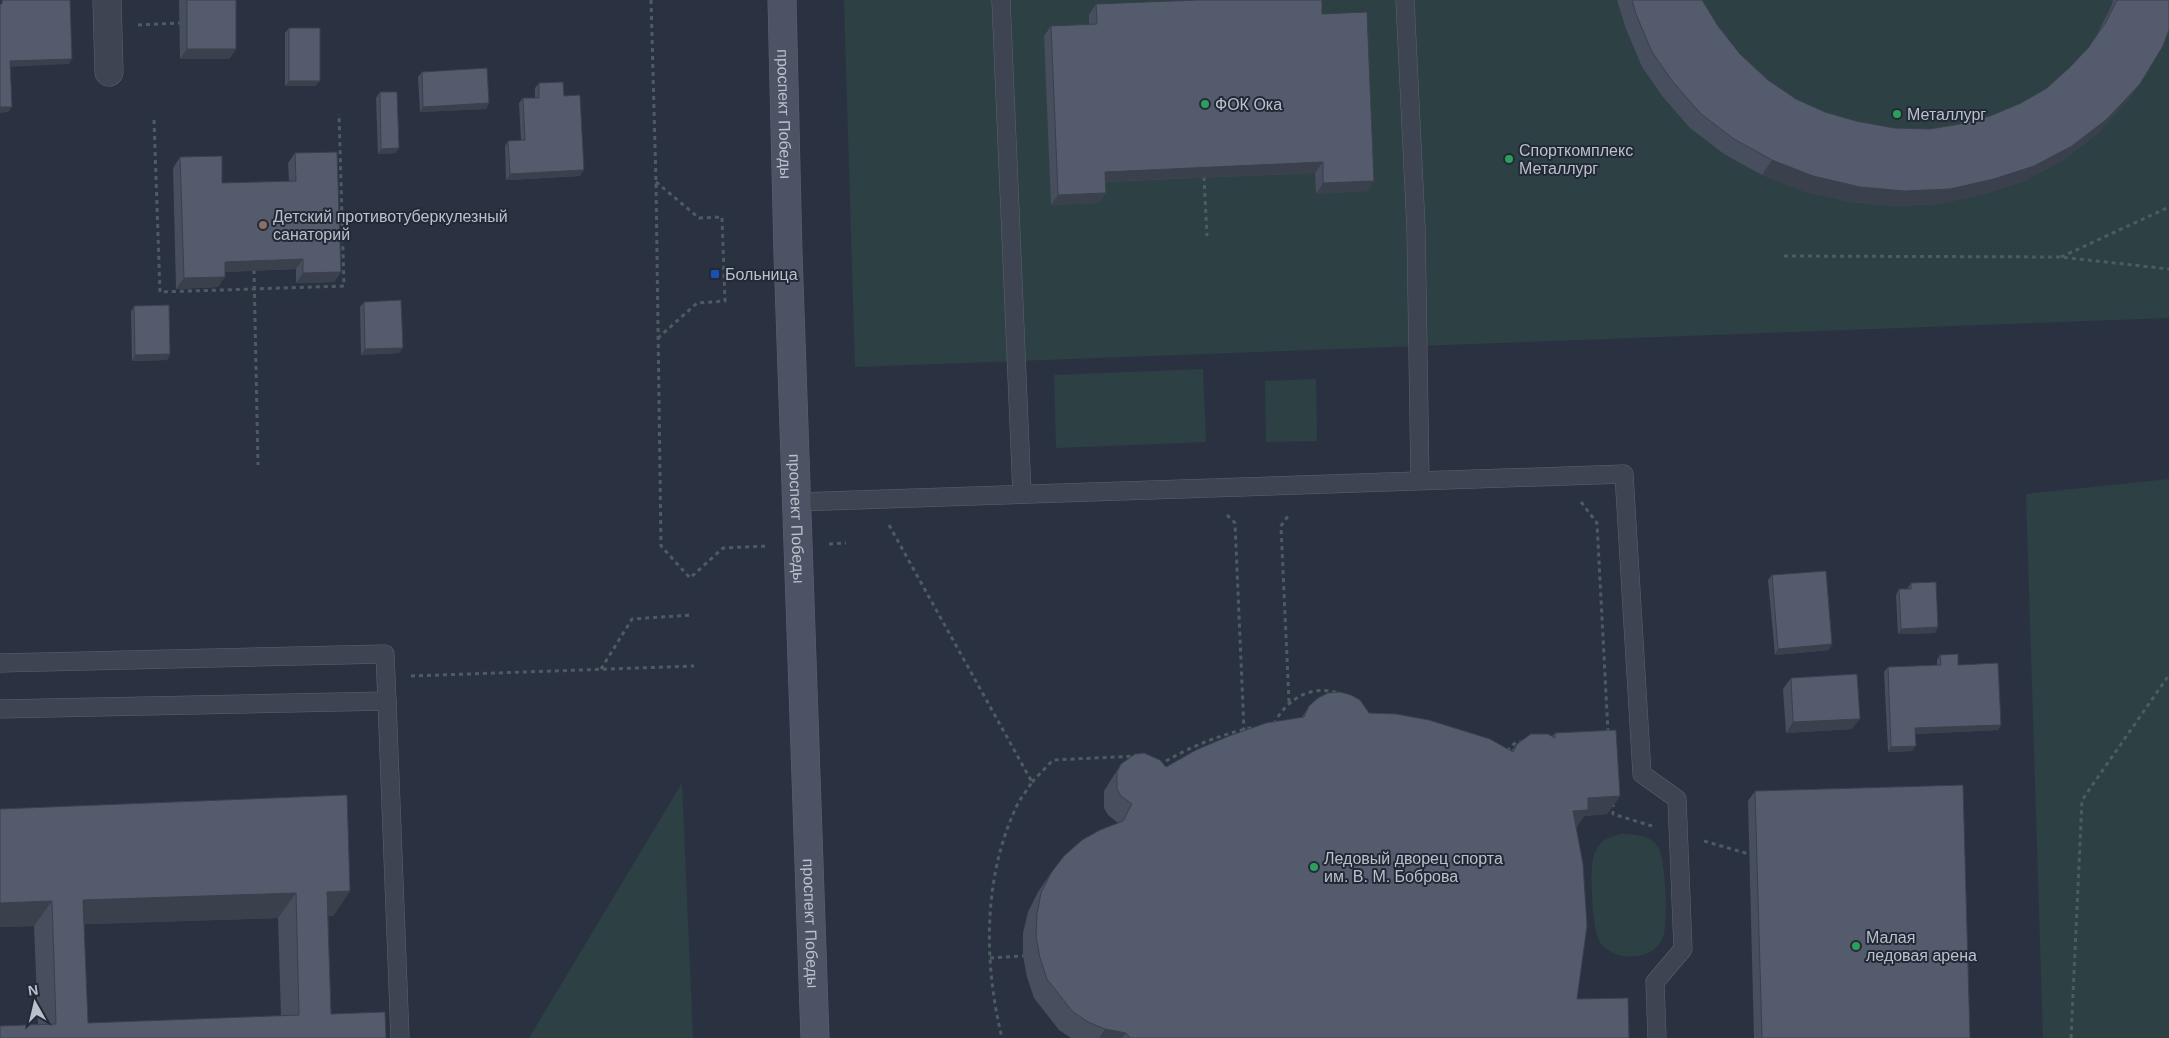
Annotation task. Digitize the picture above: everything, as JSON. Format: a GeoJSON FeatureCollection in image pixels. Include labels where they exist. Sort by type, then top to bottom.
{"type":"FeatureCollection","features":[{"type":"Feature","properties":{"kind":"main road","name":"проспект Победы"},"geometry":{"type":"LineString","coordinates":[[782,0],[796,502],[815,1038]]}},
{"type":"Feature","properties":{"kind":"street"},"geometry":{"type":"LineString","coordinates":[[107,13],[109,72]]}},
{"type":"Feature","properties":{"kind":"lane"},"geometry":{"type":"LineString","coordinates":[[1001,0],[1022,494]]}},
{"type":"Feature","properties":{"kind":"lane"},"geometry":{"type":"LineString","coordinates":[[1405,0],[1416,228],[1420,480]]}},
{"type":"Feature","properties":{"kind":"lane"},"geometry":{"type":"LineString","coordinates":[[796,502],[1624,474],[1642,774],[1677,800],[1683,949],[1655,982],[1657,1038]]}},
{"type":"Feature","properties":{"kind":"lane"},"geometry":{"type":"LineString","coordinates":[[0,663],[385,654],[400,1038]]}},
{"type":"Feature","properties":{"kind":"lane"},"geometry":{"type":"LineString","coordinates":[[0,709],[387,701]]}},
{"type":"Feature","properties":{"kind":"path"},"geometry":{"type":"LineString","coordinates":[[651,0],[656,182],[661,546],[690,578],[723,548],[846,543]]}},
{"type":"Feature","properties":{"kind":"path"},"geometry":{"type":"LineString","coordinates":[[107,13],[180,23]]}},
{"type":"Feature","properties":{"kind":"path"},"geometry":{"type":"LineString","coordinates":[[154,120],[160,292],[344,286],[340,114]]}},
{"type":"Feature","properties":{"kind":"path"},"geometry":{"type":"LineString","coordinates":[[1204,177],[1208,236]]}},
{"type":"Feature","properties":{"kind":"path"},"geometry":{"type":"LineString","coordinates":[[656,182],[699,218],[722,217],[725,301],[697,303],[657,338]]}},
{"type":"Feature","properties":{"kind":"path"},"geometry":{"type":"LineString","coordinates":[[2060,258],[2169,207]]}},
{"type":"Feature","properties":{"kind":"path"},"geometry":{"type":"LineString","coordinates":[[1784,256],[2060,258],[2169,269]]}},
{"type":"Feature","properties":{"kind":"path"},"geometry":{"type":"LineString","coordinates":[[254,270],[258,465]]}},
{"type":"Feature","properties":{"kind":"path"},"geometry":{"type":"LineString","coordinates":[[1571,502],[1581,501],[1597,523],[1608,740]]}},
{"type":"Feature","properties":{"kind":"path"},"geometry":{"type":"LineString","coordinates":[[1289,702],[1281,526],[1294,508]]}},
{"type":"Feature","properties":{"kind":"path"},"geometry":{"type":"LineString","coordinates":[[1222,509],[1235,524],[1244,730]]}},
{"type":"Feature","properties":{"kind":"path"},"geometry":{"type":"LineString","coordinates":[[881,525],[899,525]]}},
{"type":"Feature","properties":{"kind":"path"},"geometry":{"type":"LineString","coordinates":[[890,525],[1032,782]]}},
{"type":"Feature","properties":{"kind":"path"},"geometry":{"type":"LineString","coordinates":[[601,669],[632,619],[692,615]]}},
{"type":"Feature","properties":{"kind":"path"},"geometry":{"type":"LineString","coordinates":[[386,677],[694,666]]}},
{"type":"Feature","properties":{"kind":"path"},"geometry":{"type":"LineString","coordinates":[[2071,1038],[2082,800],[2169,675]]}},
{"type":"Feature","properties":{"kind":"path"},"geometry":{"type":"LineString","coordinates":[[1266,725],[1274,724],[1279,713],[1289,702],[1299,696],[1314,691],[1332,690],[1347,696]]}},
{"type":"Feature","properties":{"kind":"path"},"geometry":{"type":"LineString","coordinates":[[1156,767],[1180,752],[1244,730],[1259,727]]}},
{"type":"Feature","properties":{"kind":"path"},"geometry":{"type":"LineString","coordinates":[[1500,756],[1516,742],[1526,742]]}},
{"type":"Feature","properties":{"kind":"path"},"geometry":{"type":"LineString","coordinates":[[1002,1038],[996,1015],[990,958],[993,878],[1002,842],[1014,809],[1032,782],[1053,760],[1139,756]]}},
{"type":"Feature","properties":{"kind":"path"},"geometry":{"type":"LineString","coordinates":[[1612,796],[1613,814],[1749,854]]}},
{"type":"Feature","properties":{"kind":"path"},"geometry":{"type":"LineString","coordinates":[[990,958],[1022,956]]}},
{"type":"Feature","properties":{"kind":"green space","name":"Спорткомплекс Металлург"},"geometry":{"type":"Polygon","coordinates":[[[844,0],[2169,0],[2169,318],[855,367],[844,0]]]}},
{"type":"Feature","properties":{"kind":"green space"},"geometry":{"type":"Polygon","coordinates":[[[1203,369],[1206,442],[1056,448],[1054,375],[1203,369]]]}},
{"type":"Feature","properties":{"kind":"green space"},"geometry":{"type":"Polygon","coordinates":[[[1316,379],[1317,441],[1266,442],[1265,381],[1316,379]]]}},
{"type":"Feature","properties":{"kind":"green space"},"geometry":{"type":"Polygon","coordinates":[[[2169,479],[2169,1038],[2043,1038],[2026,494],[2169,479]]]}},
{"type":"Feature","properties":{"kind":"green space"},"geometry":{"type":"Polygon","coordinates":[[[682,783],[693,1038],[529,1038],[682,783]]]}},
{"type":"Feature","properties":{"kind":"green space"},"geometry":{"type":"Polygon","coordinates":[[[1620,834],[1636,835],[1651,840],[1658,847],[1663,864],[1666,906],[1665,930],[1661,941],[1655,948],[1648,953],[1640,955],[1622,956],[1613,953],[1601,944],[1594,916],[1592,889],[1593,858],[1602,842],[1620,834]]]}},
{"type":"Feature","properties":{"kind":"building"},"geometry":{"type":"Polygon","coordinates":[[[2,0],[70,0],[72,59],[10,61],[12,107],[0,107],[0,4],[2,4],[2,0]]]}},
{"type":"Feature","properties":{"kind":"building"},"geometry":{"type":"Polygon","coordinates":[[[187,0],[236,0],[236,49],[187,49],[187,0]]]}},
{"type":"Feature","properties":{"kind":"building","name":"ФОК Ока"},"geometry":{"type":"Polygon","coordinates":[[[1197,0],[1322,0],[1322,14],[1367,12],[1374,181],[1323,183],[1323,162],[1105,172],[1106,193],[1058,195],[1051,26],[1097,24],[1096,4],[1197,0]]]}},
{"type":"Feature","properties":{"kind":"building"},"geometry":{"type":"Polygon","coordinates":[[[1632,0],[1702,0],[1718,26],[1740,54],[1768,80],[1796,99],[1825,112],[1856,121],[1894,128],[1930,129],[1960,124],[1990,116],[2021,103],[2047,88],[2088,48],[2106,22],[2117,0],[2169,0],[2169,30],[2163,46],[2140,84],[2107,119],[2072,146],[2034,166],[1994,179],[1950,189],[1905,191],[1860,187],[1813,176],[1772,160],[1734,139],[1701,114],[1673,82],[1652,52],[1632,0]]]}},
{"type":"Feature","properties":{"kind":"building"},"geometry":{"type":"Polygon","coordinates":[[[289,28],[320,28],[320,81],[289,81],[289,28]]]}},
{"type":"Feature","properties":{"kind":"building"},"geometry":{"type":"Polygon","coordinates":[[[487,68],[489,103],[423,107],[422,72],[487,68]]]}},
{"type":"Feature","properties":{"kind":"building"},"geometry":{"type":"Polygon","coordinates":[[[563,82],[564,96],[580,95],[584,170],[510,174],[508,141],[525,140],[523,98],[539,98],[539,83],[563,82]]]}},
{"type":"Feature","properties":{"kind":"building"},"geometry":{"type":"Polygon","coordinates":[[[380,92],[397,92],[399,148],[381,149],[380,92]]]}},
{"type":"Feature","properties":{"kind":"building"},"geometry":{"type":"Polygon","coordinates":[[[337,152],[341,272],[303,273],[303,259],[225,262],[225,277],[184,278],[180,157],[222,156],[222,183],[296,181],[295,153],[337,152]]]}},
{"type":"Feature","properties":{"kind":"building"},"geometry":{"type":"Polygon","coordinates":[[[401,300],[403,348],[365,349],[364,302],[401,300]]]}},
{"type":"Feature","properties":{"kind":"building"},"geometry":{"type":"Polygon","coordinates":[[[169,305],[170,354],[135,355],[134,306],[169,305]]]}},
{"type":"Feature","properties":{"kind":"building"},"geometry":{"type":"Polygon","coordinates":[[[1826,571],[1832,644],[1778,649],[1772,575],[1826,571]]]}},
{"type":"Feature","properties":{"kind":"building"},"geometry":{"type":"Polygon","coordinates":[[[1936,582],[1938,627],[1901,629],[1899,589],[1911,589],[1911,583],[1936,582]]]}},
{"type":"Feature","properties":{"kind":"building"},"geometry":{"type":"Polygon","coordinates":[[[1958,654],[1958,665],[1998,663],[2001,725],[1915,728],[1916,746],[1891,747],[1888,667],[1941,665],[1940,655],[1958,654]]]}},
{"type":"Feature","properties":{"kind":"building"},"geometry":{"type":"Polygon","coordinates":[[[1857,674],[1860,719],[1793,722],[1791,678],[1857,674]]]}},
{"type":"Feature","properties":{"kind":"building","name":"Ледовый дворец спорта им. В. М. Боброва"},"geometry":{"type":"Polygon","coordinates":[[[1340,692],[1360,700],[1369,713],[1396,714],[1429,720],[1490,739],[1513,752],[1517,744],[1531,734],[1548,734],[1555,738],[1555,733],[1616,730],[1620,796],[1588,798],[1588,810],[1573,811],[1583,864],[1587,926],[1577,999],[1628,998],[1629,1038],[1130,1038],[1126,1033],[1105,1029],[1088,1022],[1072,1011],[1047,979],[1040,958],[1036,937],[1037,914],[1041,893],[1051,873],[1064,856],[1082,840],[1100,830],[1123,821],[1132,804],[1121,796],[1117,789],[1117,772],[1121,764],[1135,754],[1144,753],[1160,760],[1166,767],[1196,750],[1229,736],[1266,723],[1304,717],[1309,706],[1318,698],[1328,693],[1340,692]]]}},
{"type":"Feature","properties":{"kind":"building","name":"Малая ледовая арена"},"geometry":{"type":"Polygon","coordinates":[[[1963,785],[1970,1038],[1762,1038],[1755,791],[1963,785]]]}},
{"type":"Feature","properties":{"kind":"building"},"geometry":{"type":"Polygon","coordinates":[[[347,795],[350,891],[327,892],[331,1014],[385,1012],[386,1038],[0,1038],[0,1026],[56,1024],[52,901],[0,903],[0,809],[347,795]],[[296,893],[83,900],[88,1023],[299,1015],[296,893]]]}},
{"type":"Feature","properties":{"kind":"place","name":"ФОК Ока"},"geometry":{"type":"Point","coordinates":[1205,104]}},
{"type":"Feature","properties":{"kind":"place","name":"Металлург"},"geometry":{"type":"Point","coordinates":[1897,114]}},
{"type":"Feature","properties":{"kind":"place","name":"Спорткомплекс Металлург"},"geometry":{"type":"Point","coordinates":[1509,159]}},
{"type":"Feature","properties":{"kind":"place","name":"Детский противотуберкулезный санаторий"},"geometry":{"type":"Point","coordinates":[263,225]}},
{"type":"Feature","properties":{"kind":"place","name":"Больница"},"geometry":{"type":"Point","coordinates":[715,274]}},
{"type":"Feature","properties":{"kind":"place","name":"Ледовый дворец спорта им. В. М. Боброва"},"geometry":{"type":"Point","coordinates":[1314,867]}},
{"type":"Feature","properties":{"kind":"place","name":"Малая ледовая арена"},"geometry":{"type":"Point","coordinates":[1856,946]}}]}
